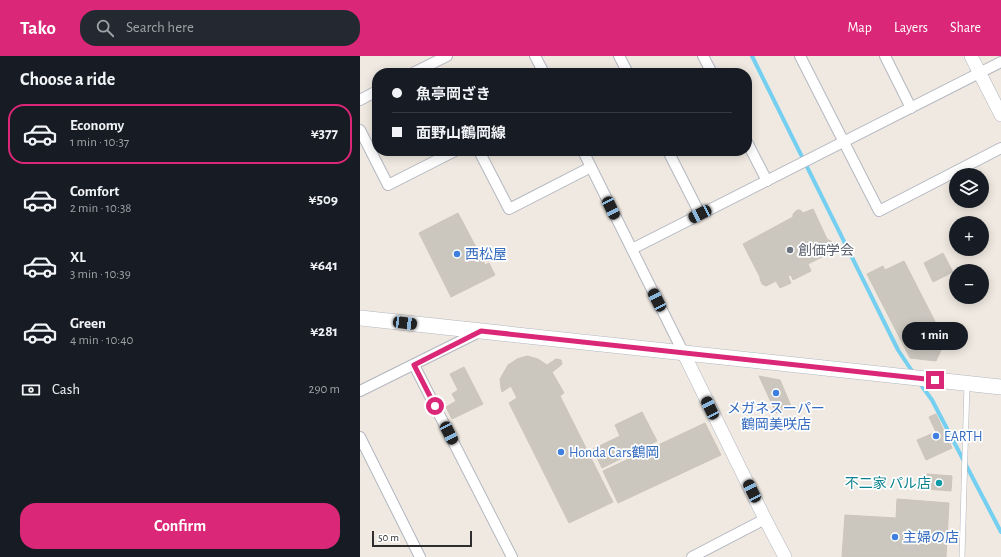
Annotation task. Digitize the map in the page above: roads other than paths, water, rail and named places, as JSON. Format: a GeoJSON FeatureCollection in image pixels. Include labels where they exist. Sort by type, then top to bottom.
{"type":"FeatureCollection","features":[{"type":"Feature","properties":{"kind":"main road"},"geometry":{"type":"LineString","coordinates":[[360,318],[1001,387]]}},
{"type":"Feature","properties":{"kind":"street"},"geometry":{"type":"LineString","coordinates":[[423,68],[447,56]]}},
{"type":"Feature","properties":{"kind":"street"},"geometry":{"type":"LineString","coordinates":[[535,56],[541,68]]}},
{"type":"Feature","properties":{"kind":"street"},"geometry":{"type":"LineString","coordinates":[[619,56],[625,68]]}},
{"type":"Feature","properties":{"kind":"street"},"geometry":{"type":"LineString","coordinates":[[703,56],[709,68]]}},
{"type":"Feature","properties":{"kind":"street"},"geometry":{"type":"LineString","coordinates":[[800,56],[879,211],[1001,148]]}},
{"type":"Feature","properties":{"kind":"street"},"geometry":{"type":"LineString","coordinates":[[885,56],[911,108]]}},
{"type":"Feature","properties":{"kind":"street"},"geometry":{"type":"LineString","coordinates":[[971,56],[1001,115]]}},
{"type":"Feature","properties":{"kind":"street"},"geometry":{"type":"LineString","coordinates":[[632,249],[1001,62]]}},
{"type":"Feature","properties":{"kind":"street"},"geometry":{"type":"LineString","coordinates":[[360,100],[372,94]]}},
{"type":"Feature","properties":{"kind":"street"},"geometry":{"type":"LineString","coordinates":[[360,130],[372,154]]}},
{"type":"Feature","properties":{"kind":"street"},"geometry":{"type":"LineString","coordinates":[[752,152],[767,181]]}},
{"type":"Feature","properties":{"kind":"street"},"geometry":{"type":"LineString","coordinates":[[373,156],[388,185],[445,156]]}},
{"type":"Feature","properties":{"kind":"street"},"geometry":{"type":"LineString","coordinates":[[482,156],[509,209],[591,167]]}},
{"type":"Feature","properties":{"kind":"street"},"geometry":{"type":"LineString","coordinates":[[586,156],[765,519],[786,557]]}},
{"type":"Feature","properties":{"kind":"street"},"geometry":{"type":"LineString","coordinates":[[671,156],[700,214]]}},
{"type":"Feature","properties":{"kind":"street"},"geometry":{"type":"LineString","coordinates":[[360,392],[481,331]]}},
{"type":"Feature","properties":{"kind":"street"},"geometry":{"type":"LineString","coordinates":[[414,365],[512,557]]}},
{"type":"Feature","properties":{"kind":"street"},"geometry":{"type":"LineString","coordinates":[[360,437],[420,557]]}},
{"type":"Feature","properties":{"kind":"street"},"geometry":{"type":"LineString","coordinates":[[692,557],[765,519]]}},
{"type":"Feature","properties":{"kind":"lane"},"geometry":{"type":"LineString","coordinates":[[962,557],[966,383]]}},
{"type":"Feature","properties":{"kind":"waterway"},"geometry":{"type":"LineString","coordinates":[[752,56],[898,350],[914,374]]}},
{"type":"Feature","properties":{"kind":"waterway"},"geometry":{"type":"LineString","coordinates":[[919,382],[932,400],[1001,532]]}},
{"type":"Feature","properties":{"kind":"place","name":"創価学会"},"geometry":{"type":"Point","coordinates":[790,250]}},
{"type":"Feature","properties":{"kind":"place","name":"西松屋"},"geometry":{"type":"Point","coordinates":[457,254]}},
{"type":"Feature","properties":{"kind":"place","name":"メガネスーパー 鶴岡美咲店"},"geometry":{"type":"Point","coordinates":[776,393]}},
{"type":"Feature","properties":{"kind":"place","name":"EARTH"},"geometry":{"type":"Point","coordinates":[936,436]}},
{"type":"Feature","properties":{"kind":"place","name":"Honda Cars鶴岡"},"geometry":{"type":"Point","coordinates":[561,452]}},
{"type":"Feature","properties":{"kind":"place","name":"不二家 パル店"},"geometry":{"type":"Point","coordinates":[939,483]}},
{"type":"Feature","properties":{"kind":"place","name":"主婦の店"},"geometry":{"type":"Point","coordinates":[895,537]}}]}
